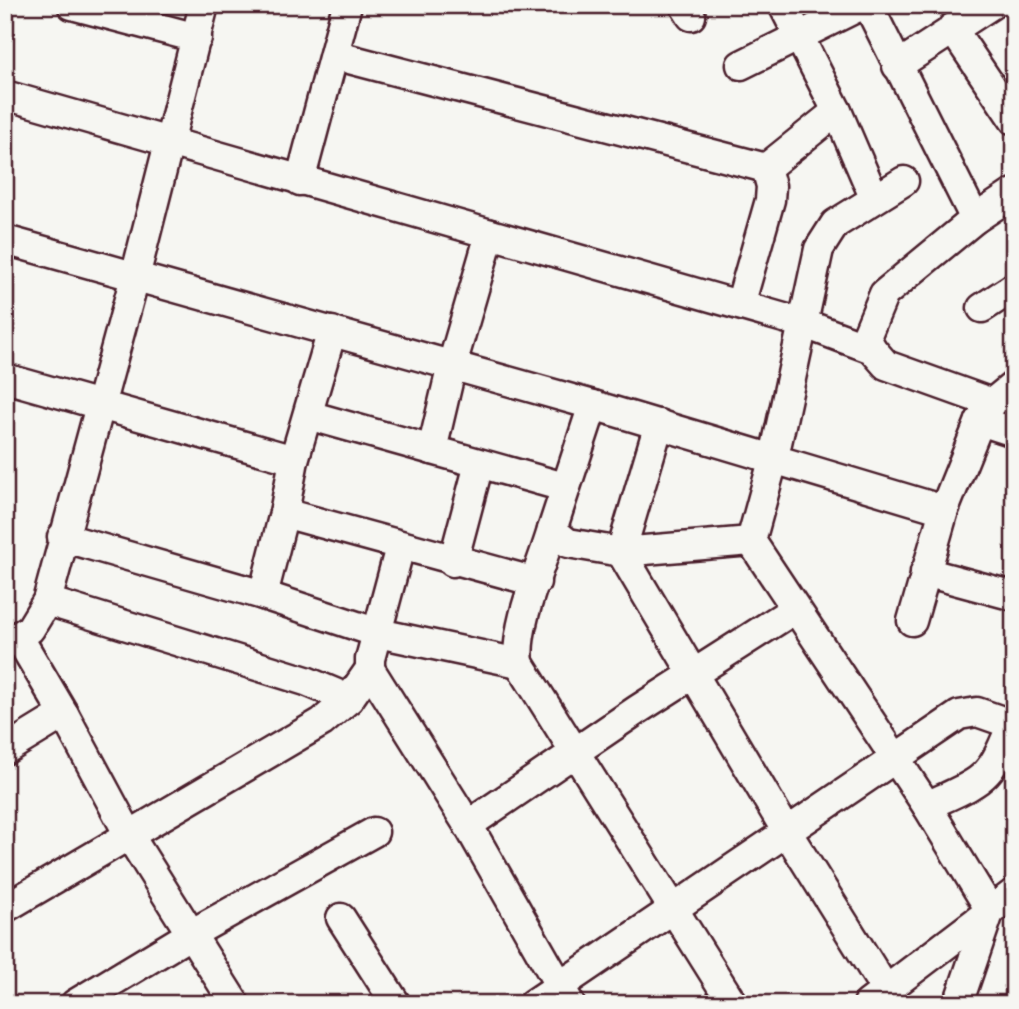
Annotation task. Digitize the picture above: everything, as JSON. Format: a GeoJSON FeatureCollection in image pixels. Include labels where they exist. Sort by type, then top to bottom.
{"type":"FeatureCollection","features":[{"type":"Feature","properties":{"kind":"street"},"geometry":{"type":"LineString","coordinates":[[72,5],[197,38]]}},
{"type":"Feature","properties":{"kind":"street"},"geometry":{"type":"LineString","coordinates":[[204,5],[135,277],[62,537],[47,601],[30,629],[12,640],[64,714],[130,835],[235,1004]]}},
{"type":"Feature","properties":{"kind":"street"},"geometry":{"type":"LineString","coordinates":[[300,181],[347,5]]}},
{"type":"Feature","properties":{"kind":"street"},"geometry":{"type":"LineString","coordinates":[[783,5],[837,111],[874,197]]}},
{"type":"Feature","properties":{"kind":"street"},"geometry":{"type":"LineString","coordinates":[[741,65],[862,5]]}},
{"type":"Feature","properties":{"kind":"street"},"geometry":{"type":"LineString","coordinates":[[868,5],[975,219]]}},
{"type":"Feature","properties":{"kind":"street"},"geometry":{"type":"LineString","coordinates":[[897,66],[991,5]]}},
{"type":"Feature","properties":{"kind":"street"},"geometry":{"type":"LineString","coordinates":[[952,28],[1014,120]]}},
{"type":"Feature","properties":{"kind":"street"},"geometry":{"type":"LineString","coordinates":[[334,55],[766,168]]}},
{"type":"Feature","properties":{"kind":"street"},"geometry":{"type":"LineString","coordinates":[[5,95],[805,324],[872,349]]}},
{"type":"Feature","properties":{"kind":"street"},"geometry":{"type":"LineString","coordinates":[[766,168],[837,111]]}},
{"type":"Feature","properties":{"kind":"street"},"geometry":{"type":"LineString","coordinates":[[740,305],[770,200],[771,186],[766,168]]}},
{"type":"Feature","properties":{"kind":"street"},"geometry":{"type":"LineString","coordinates":[[904,181],[874,197],[835,224],[820,249],[774,457],[751,541],[927,806],[990,910]]}},
{"type":"Feature","properties":{"kind":"street"},"geometry":{"type":"LineString","coordinates":[[1014,192],[975,219],[884,294],[866,337],[886,365],[986,412],[1014,432]]}},
{"type":"Feature","properties":{"kind":"street"},"geometry":{"type":"LineString","coordinates":[[432,450],[452,365],[490,234]]}},
{"type":"Feature","properties":{"kind":"street"},"geometry":{"type":"LineString","coordinates":[[5,240],[774,457],[944,510]]}},
{"type":"Feature","properties":{"kind":"street"},"geometry":{"type":"LineString","coordinates":[[982,308],[1014,287]]}},
{"type":"Feature","properties":{"kind":"street"},"geometry":{"type":"LineString","coordinates":[[262,595],[284,513],[294,460],[332,331]]}},
{"type":"Feature","properties":{"kind":"street"},"geometry":{"type":"LineString","coordinates":[[6,382],[294,460]]}},
{"type":"Feature","properties":{"kind":"street"},"geometry":{"type":"LineString","coordinates":[[912,621],[944,510],[986,412],[1014,385]]}},
{"type":"Feature","properties":{"kind":"street"},"geometry":{"type":"LineString","coordinates":[[593,405],[564,487],[519,639],[519,663],[578,752],[733,1004]]}},
{"type":"Feature","properties":{"kind":"street"},"geometry":{"type":"LineString","coordinates":[[307,415],[564,487]]}},
{"type":"Feature","properties":{"kind":"street"},"geometry":{"type":"LineString","coordinates":[[659,424],[621,552],[788,832],[877,998],[1014,893]]}},
{"type":"Feature","properties":{"kind":"street"},"geometry":{"type":"LineString","coordinates":[[453,562],[479,464]]}},
{"type":"Feature","properties":{"kind":"street"},"geometry":{"type":"LineString","coordinates":[[284,513],[453,562],[537,582]]}},
{"type":"Feature","properties":{"kind":"street"},"geometry":{"type":"LineString","coordinates":[[552,530],[568,543],[621,552],[751,541]]}},
{"type":"Feature","properties":{"kind":"street"},"geometry":{"type":"LineString","coordinates":[[62,537],[262,595],[378,633],[519,663]]}},
{"type":"Feature","properties":{"kind":"street"},"geometry":{"type":"LineString","coordinates":[[5,908],[322,722],[349,699],[370,669],[400,547]]}},
{"type":"Feature","properties":{"kind":"street"},"geometry":{"type":"LineString","coordinates":[[925,572],[1014,596]]}},
{"type":"Feature","properties":{"kind":"street"},"geometry":{"type":"LineString","coordinates":[[47,601],[306,681],[349,699]]}},
{"type":"Feature","properties":{"kind":"street"},"geometry":{"type":"LineString","coordinates":[[468,825],[795,609]]}},
{"type":"Feature","properties":{"kind":"street"},"geometry":{"type":"LineString","coordinates":[[370,669],[468,825],[564,995]]}},
{"type":"Feature","properties":{"kind":"street"},"geometry":{"type":"LineString","coordinates":[[533,1004],[564,995],[673,908],[894,758],[967,713],[977,712],[1013,723],[990,772],[981,781],[927,806]]}},
{"type":"Feature","properties":{"kind":"street"},"geometry":{"type":"LineString","coordinates":[[5,750],[64,714]]}},
{"type":"Feature","properties":{"kind":"street"},"geometry":{"type":"LineString","coordinates":[[75,1004],[191,934],[374,832]]}},
{"type":"Feature","properties":{"kind":"street"},"geometry":{"type":"LineString","coordinates":[[958,1004],[990,910]]}},
{"type":"Feature","properties":{"kind":"street"},"geometry":{"type":"LineString","coordinates":[[341,918],[396,1004]]}}]}
